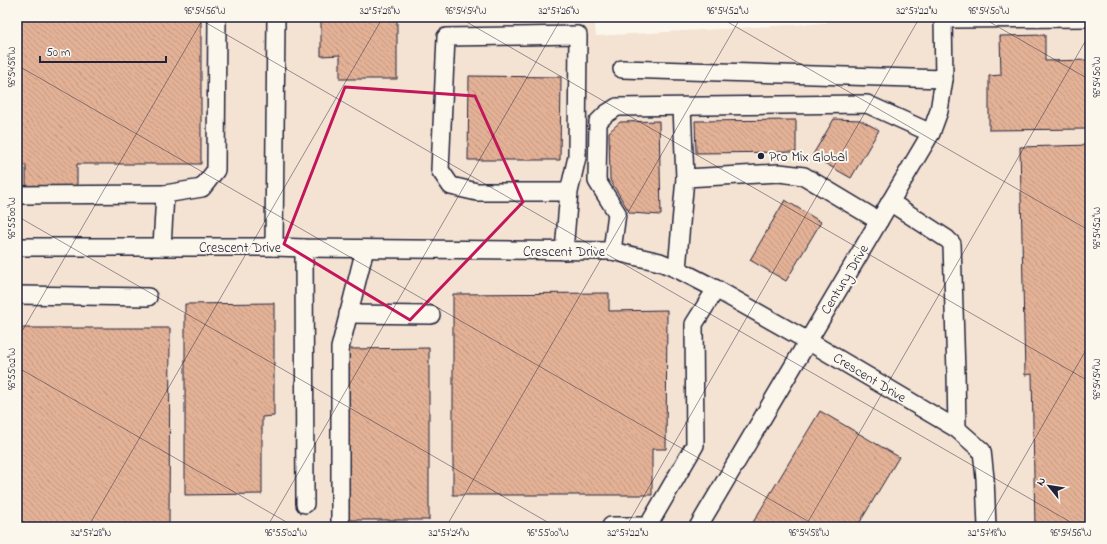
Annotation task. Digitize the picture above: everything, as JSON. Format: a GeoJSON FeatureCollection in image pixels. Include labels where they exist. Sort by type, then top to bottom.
{"type":"FeatureCollection","features":[{"type":"Feature","properties":{"kind":"street"},"geometry":{"type":"LineString","coordinates":[[17,195],[165,194],[202,188],[216,170],[217,17]]}},
{"type":"Feature","properties":{"kind":"street"},"geometry":{"type":"LineString","coordinates":[[274,246],[276,17]]}},
{"type":"Feature","properties":{"kind":"street"},"geometry":{"type":"LineString","coordinates":[[943,18],[1088,18]]}},
{"type":"Feature","properties":{"kind":"street","name":"Century Drive"},"geometry":{"type":"LineString","coordinates":[[698,527],[931,133],[939,111],[944,79],[943,18]]}},
{"type":"Feature","properties":{"kind":"street"},"geometry":{"type":"LineString","coordinates":[[564,251],[569,192],[577,157],[578,35],[446,37],[440,170],[451,186],[477,192],[569,192]]}},
{"type":"Feature","properties":{"kind":"street"},"geometry":{"type":"LineString","coordinates":[[622,69],[944,79]]}},
{"type":"Feature","properties":{"kind":"street"},"geometry":{"type":"LineString","coordinates":[[612,251],[617,212],[597,181],[598,122],[606,114],[617,107],[867,104],[931,133]]}},
{"type":"Feature","properties":{"kind":"street"},"geometry":{"type":"LineString","coordinates":[[677,269],[685,178],[682,107]]}},
{"type":"Feature","properties":{"kind":"street"},"geometry":{"type":"LineString","coordinates":[[685,178],[779,173],[804,176],[879,221]]}},
{"type":"Feature","properties":{"kind":"street"},"geometry":{"type":"LineString","coordinates":[[162,247],[165,194]]}},
{"type":"Feature","properties":{"kind":"street"},"geometry":{"type":"LineString","coordinates":[[890,202],[947,239],[952,244],[957,428]]}},
{"type":"Feature","properties":{"kind":"street","name":"Crescent Drive"},"geometry":{"type":"LineString","coordinates":[[17,248],[274,246],[365,249],[612,251],[660,262],[716,289],[808,340],[957,428],[982,451],[985,478],[987,527]]}},
{"type":"Feature","properties":{"kind":"street"},"geometry":{"type":"LineString","coordinates":[[304,248],[305,504]]}},
{"type":"Feature","properties":{"kind":"street"},"geometry":{"type":"LineString","coordinates":[[340,527],[340,348],[365,249]]}},
{"type":"Feature","properties":{"kind":"street"},"geometry":{"type":"LineString","coordinates":[[611,527],[648,526],[695,445],[694,324],[716,289]]}},
{"type":"Feature","properties":{"kind":"street"},"geometry":{"type":"LineString","coordinates":[[17,295],[148,297]]}},
{"type":"Feature","properties":{"kind":"street"},"geometry":{"type":"LineString","coordinates":[[348,314],[431,315]]}},
{"type":"Feature","properties":{"kind":"highlighted area"},"geometry":{"type":"Polygon","coordinates":[[[345,87],[475,96],[523,202],[410,320],[284,244],[345,87]]]}},
{"type":"Feature","properties":{"kind":"shaded area"},"geometry":{"type":"Polygon","coordinates":[[[17,17],[594,17],[596,36],[827,23],[827,17],[1090,17],[1090,527],[17,527],[17,17]]]}},
{"type":"Feature","properties":{"kind":"building"},"geometry":{"type":"Polygon","coordinates":[[[17,17],[201,17],[201,164],[77,164],[77,191],[26,191],[26,165],[17,165],[17,17]]]}},
{"type":"Feature","properties":{"kind":"building"},"geometry":{"type":"Polygon","coordinates":[[[321,17],[397,17],[397,79],[340,79],[340,55],[321,56],[321,17]]]}},
{"type":"Feature","properties":{"kind":"building"},"geometry":{"type":"Polygon","coordinates":[[[1045,35],[1045,61],[1090,60],[1090,129],[989,130],[989,76],[1001,75],[1000,36],[1045,35]]]}},
{"type":"Feature","properties":{"kind":"building"},"geometry":{"type":"Polygon","coordinates":[[[469,76],[561,77],[560,160],[468,160],[469,76]]]}},
{"type":"Feature","properties":{"kind":"building"},"geometry":{"type":"Polygon","coordinates":[[[834,119],[860,120],[879,130],[851,178],[812,156],[834,119]]]}},
{"type":"Feature","properties":{"kind":"building"},"geometry":{"type":"Polygon","coordinates":[[[796,120],[796,152],[696,153],[695,121],[796,120]]]}},
{"type":"Feature","properties":{"kind":"building"},"geometry":{"type":"Polygon","coordinates":[[[659,121],[661,215],[630,213],[610,180],[609,132],[620,122],[659,121]]]}},
{"type":"Feature","properties":{"kind":"building"},"geometry":{"type":"Polygon","coordinates":[[[1090,145],[1090,527],[1035,527],[1032,374],[1025,375],[1020,147],[1090,145]]]}},
{"type":"Feature","properties":{"kind":"building"},"geometry":{"type":"Polygon","coordinates":[[[785,200],[821,222],[786,281],[750,260],[785,200]]]}},
{"type":"Feature","properties":{"kind":"building"},"geometry":{"type":"Polygon","coordinates":[[[609,293],[609,311],[667,310],[666,449],[652,449],[652,495],[453,495],[453,294],[609,293]]]}},
{"type":"Feature","properties":{"kind":"building"},"geometry":{"type":"Polygon","coordinates":[[[274,303],[274,416],[262,417],[262,494],[185,495],[185,304],[274,303]]]}},
{"type":"Feature","properties":{"kind":"building"},"geometry":{"type":"Polygon","coordinates":[[[17,328],[170,328],[169,527],[17,527],[17,328]]]}},
{"type":"Feature","properties":{"kind":"building"},"geometry":{"type":"Polygon","coordinates":[[[429,348],[429,520],[348,520],[348,349],[429,348]]]}},
{"type":"Feature","properties":{"kind":"building"},"geometry":{"type":"Polygon","coordinates":[[[820,411],[899,457],[857,527],[758,527],[752,524],[820,411]]]}},
{"type":"Feature","properties":{"kind":"place","name":"Pro Mix Global"},"geometry":{"type":"Point","coordinates":[761,156]}}]}
